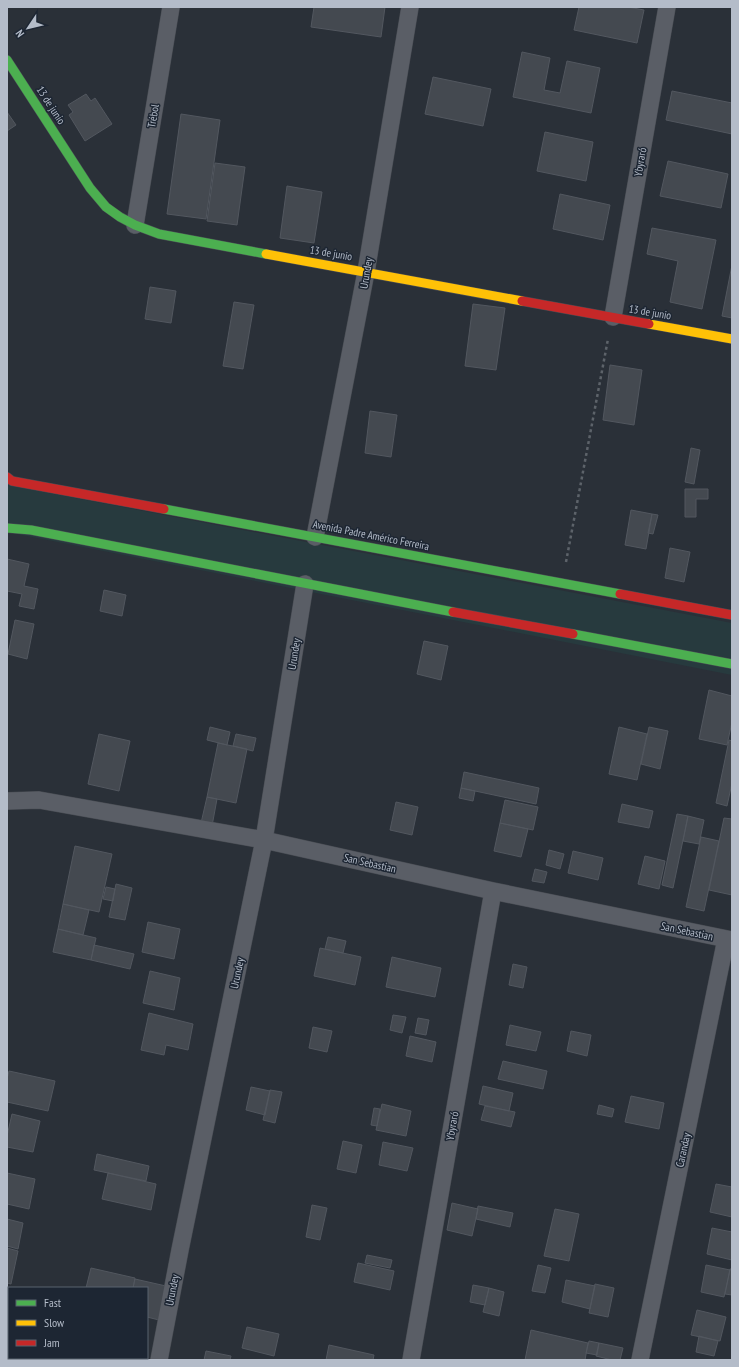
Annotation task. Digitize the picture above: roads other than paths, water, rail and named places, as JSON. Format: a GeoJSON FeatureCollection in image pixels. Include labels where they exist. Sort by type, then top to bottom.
{"type":"FeatureCollection","features":[{"type":"Feature","properties":{"kind":"street","name":"Trébol"},"geometry":{"type":"LineString","coordinates":[[135,224],[171,7]]}},
{"type":"Feature","properties":{"kind":"street","name":"Urundey"},"geometry":{"type":"LineString","coordinates":[[315,537],[366,272],[410,7]]}},
{"type":"Feature","properties":{"kind":"street","name":"Ybyraró"},"geometry":{"type":"LineString","coordinates":[[612,317],[667,7]]}},
{"type":"Feature","properties":{"kind":"street","name":"13 de junio"},"geometry":{"type":"LineString","coordinates":[[7,60],[90,188],[106,207],[135,224],[159,234],[732,339]]}},
{"type":"Feature","properties":{"kind":"street","name":"Avenida Padre Américo Ferreira"},"geometry":{"type":"LineString","coordinates":[[7,478],[732,615]]}},
{"type":"Feature","properties":{"kind":"street"},"geometry":{"type":"LineString","coordinates":[[7,528],[31,530],[305,584],[732,664]]}},
{"type":"Feature","properties":{"kind":"street","name":"Urundey"},"geometry":{"type":"LineString","coordinates":[[159,1360],[264,840],[305,584]]}},
{"type":"Feature","properties":{"kind":"street","name":"San Sebastian"},"geometry":{"type":"LineString","coordinates":[[7,801],[39,800],[264,840],[493,891],[729,940]]}},
{"type":"Feature","properties":{"kind":"street","name":"Ybyraró"},"geometry":{"type":"LineString","coordinates":[[411,1360],[493,891]]}},
{"type":"Feature","properties":{"kind":"street","name":"Caranday"},"geometry":{"type":"LineString","coordinates":[[640,1360],[729,940]]}}]}
